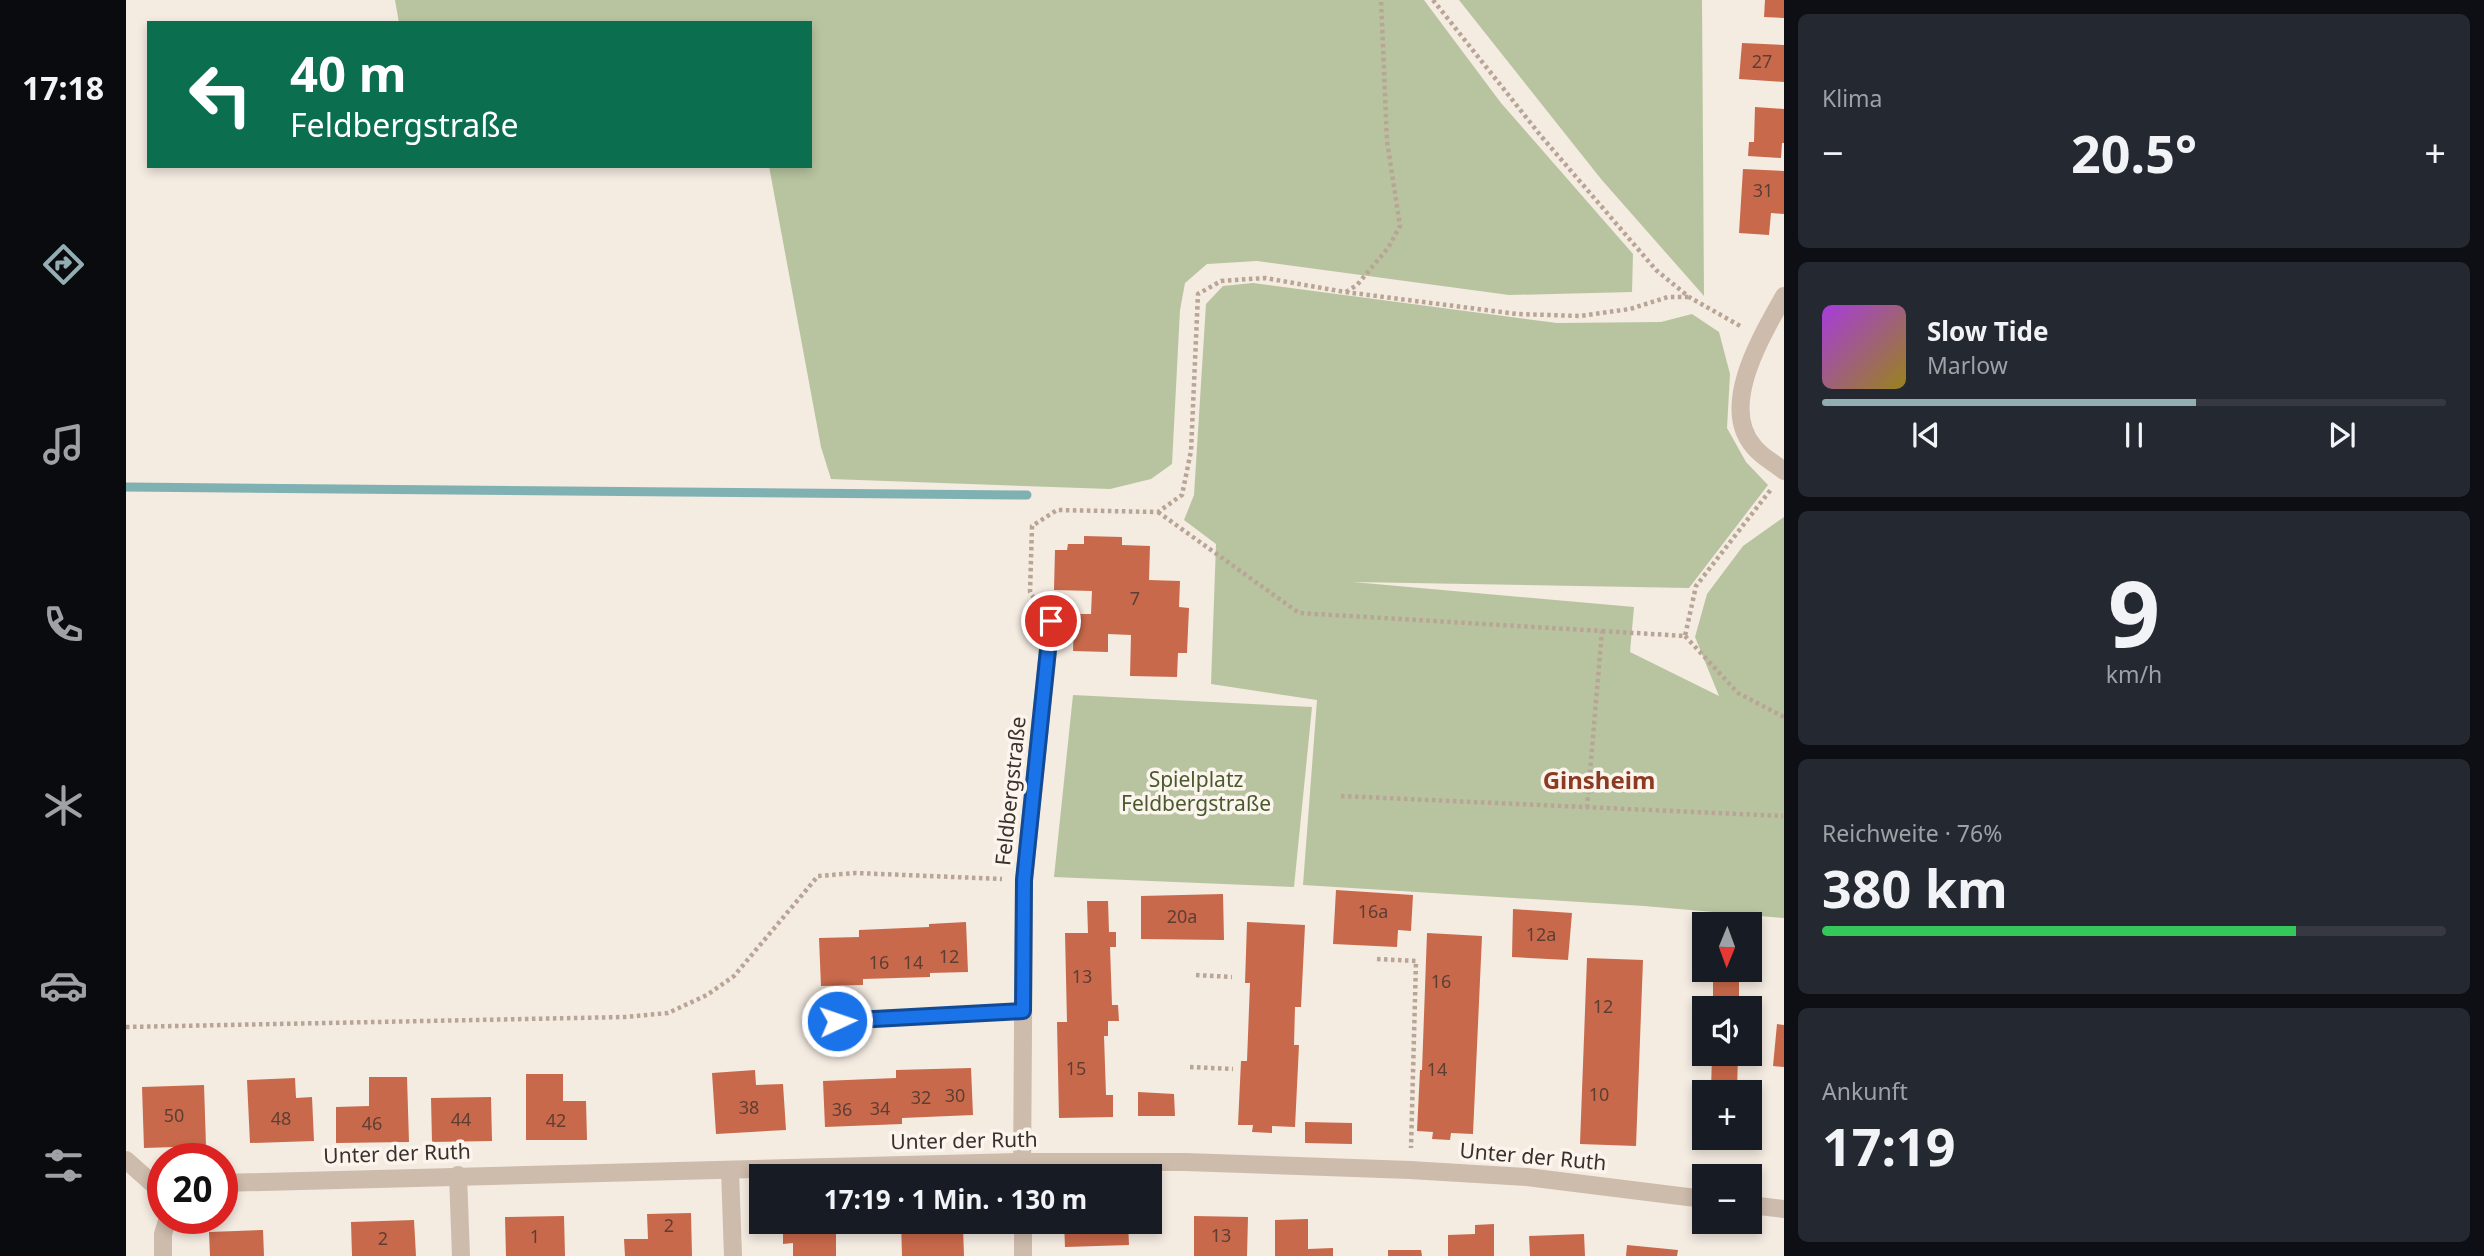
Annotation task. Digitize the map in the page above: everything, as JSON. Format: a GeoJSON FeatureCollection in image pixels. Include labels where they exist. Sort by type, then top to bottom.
{"type":"FeatureCollection","features":[{"type":"Feature","properties":{"kind":"street"},"geometry":{"type":"LineString","coordinates":[[1780,477],[1754,448],[1742,429],[1741,408],[1745,379],[1761,338],[1784,296]]}},
{"type":"Feature","properties":{"kind":"street","name":"Feldbergstraße"},"geometry":{"type":"LineString","coordinates":[[1022,1164],[1024,880],[1051,621]]}},
{"type":"Feature","properties":{"kind":"street"},"geometry":{"type":"LineString","coordinates":[[126,1160],[147,1179]]}},
{"type":"Feature","properties":{"kind":"street","name":"Unter der Ruth"},"geometry":{"type":"LineString","coordinates":[[1138,1164],[1185,1162],[1527,1177],[1692,1198]]}},
{"type":"Feature","properties":{"kind":"street"},"geometry":{"type":"LineString","coordinates":[[730,1170],[733,1256]]}},
{"type":"Feature","properties":{"kind":"street","name":"Unter der Ruth"},"geometry":{"type":"LineString","coordinates":[[238,1182],[749,1170]]}},
{"type":"Feature","properties":{"kind":"street"},"geometry":{"type":"LineString","coordinates":[[458,1175],[461,1256]]}},
{"type":"Feature","properties":{"kind":"street"},"geometry":{"type":"LineString","coordinates":[[1762,1206],[1784,1209]]}},
{"type":"Feature","properties":{"kind":"street"},"geometry":{"type":"LineString","coordinates":[[163,1234],[163,1256]]}},
{"type":"Feature","properties":{"kind":"street"},"geometry":{"type":"LineString","coordinates":[[1023,1234],[1023,1256]]}},
{"type":"Feature","properties":{"kind":"lane"},"geometry":{"type":"LineString","coordinates":[[811,1023],[1023,1011]]}},
{"type":"Feature","properties":{"kind":"path"},"geometry":{"type":"LineString","coordinates":[[1345,292],[1357,285],[1388,248],[1400,226],[1387,141],[1381,0]]}},
{"type":"Feature","properties":{"kind":"path"},"geometry":{"type":"LineString","coordinates":[[1433,0],[1541,136],[1656,270],[1689,297],[1761,338]]}},
{"type":"Feature","properties":{"kind":"path"},"geometry":{"type":"LineString","coordinates":[[1158,512],[1182,495],[1191,451],[1198,294],[1221,281],[1265,278],[1345,292],[1517,314],[1580,316],[1630,309],[1668,297],[1689,297]]}},
{"type":"Feature","properties":{"kind":"path"},"geometry":{"type":"LineString","coordinates":[[1685,636],[1696,586],[1780,477]]}},
{"type":"Feature","properties":{"kind":"path"},"geometry":{"type":"LineString","coordinates":[[1051,621],[1030,592],[1032,526],[1057,510],[1158,512],[1298,613],[1685,636],[1738,693],[1784,717]]}},
{"type":"Feature","properties":{"kind":"path"},"geometry":{"type":"LineString","coordinates":[[1587,807],[1602,631]]}},
{"type":"Feature","properties":{"kind":"path"},"geometry":{"type":"LineString","coordinates":[[1341,796],[1783,816]]}},
{"type":"Feature","properties":{"kind":"path"},"geometry":{"type":"LineString","coordinates":[[126,1027],[625,1017],[667,1013],[707,995],[734,976],[818,876],[856,873],[1024,880]]}},
{"type":"Feature","properties":{"kind":"path"},"geometry":{"type":"LineString","coordinates":[[1377,959],[1416,961],[1410,1170]]}},
{"type":"Feature","properties":{"kind":"path"},"geometry":{"type":"LineString","coordinates":[[1196,975],[1232,977]]}},
{"type":"Feature","properties":{"kind":"path"},"geometry":{"type":"LineString","coordinates":[[1190,1067],[1233,1069]]}},
{"type":"Feature","properties":{"kind":"green space"},"geometry":{"type":"Polygon","coordinates":[[[395,0],[1424,0],[1501,103],[1633,254],[1632,292],[1509,295],[1257,261],[1207,264],[1185,283],[1180,310],[1172,464],[1151,479],[1110,489],[831,479],[821,447],[769,168],[812,168],[812,21],[399,21],[395,0]]]}},
{"type":"Feature","properties":{"kind":"green space"},"geometry":{"type":"Polygon","coordinates":[[[1459,0],[1702,0],[1704,296],[1601,179],[1459,0]]]}},
{"type":"Feature","properties":{"kind":"green space"},"geometry":{"type":"Polygon","coordinates":[[[1253,283],[1557,323],[1661,322],[1692,314],[1719,332],[1730,374],[1727,428],[1746,462],[1768,485],[1689,588],[1353,582],[1634,607],[1630,652],[1719,696],[1695,637],[1707,594],[1743,546],[1784,517],[1784,918],[1762,916],[1762,912],[1714,912],[1303,885],[1317,700],[1211,684],[1216,544],[1184,520],[1194,495],[1206,304],[1223,286],[1253,283]]]}},
{"type":"Feature","properties":{"kind":"green space","name":"Spielplatz Feldbergstraße"},"geometry":{"type":"Polygon","coordinates":[[[1073,695],[1312,707],[1294,887],[1054,877],[1073,695]]]}},
{"type":"Feature","properties":{"kind":"building"},"geometry":{"type":"Polygon","coordinates":[[[1765,0],[1784,0],[1784,18],[1764,17],[1765,0]]]}},
{"type":"Feature","properties":{"kind":"building"},"geometry":{"type":"Polygon","coordinates":[[[1742,43],[1784,45],[1784,82],[1739,79],[1742,43]]]}},
{"type":"Feature","properties":{"kind":"building"},"geometry":{"type":"Polygon","coordinates":[[[1755,107],[1784,109],[1781,158],[1748,156],[1749,142],[1754,142],[1755,107]]]}},
{"type":"Feature","properties":{"kind":"building"},"geometry":{"type":"Polygon","coordinates":[[[1743,169],[1784,171],[1784,214],[1771,213],[1769,235],[1739,233],[1743,169]]]}},
{"type":"Feature","properties":{"kind":"building"},"geometry":{"type":"Polygon","coordinates":[[[1084,536],[1122,537],[1122,545],[1150,546],[1149,580],[1180,581],[1179,607],[1189,608],[1187,653],[1178,653],[1177,677],[1130,676],[1131,635],[1108,634],[1108,652],[1073,651],[1074,614],[1091,614],[1092,591],[1054,590],[1055,550],[1067,550],[1068,544],[1084,544],[1084,536]]]}},
{"type":"Feature","properties":{"kind":"building"},"geometry":{"type":"Polygon","coordinates":[[[1336,890],[1413,895],[1411,931],[1398,930],[1397,947],[1333,944],[1336,890]]]}},
{"type":"Feature","properties":{"kind":"building"},"geometry":{"type":"Polygon","coordinates":[[[1223,894],[1224,940],[1141,939],[1141,896],[1223,894]]]}},
{"type":"Feature","properties":{"kind":"building"},"geometry":{"type":"Polygon","coordinates":[[[1087,901],[1108,901],[1109,932],[1116,932],[1116,947],[1110,947],[1112,1005],[1118,1005],[1119,1021],[1108,1021],[1108,1036],[1104,1036],[1106,1095],[1113,1095],[1113,1117],[1059,1118],[1057,1022],[1067,1022],[1065,933],[1088,933],[1087,901]]]}},
{"type":"Feature","properties":{"kind":"building"},"geometry":{"type":"Polygon","coordinates":[[[1513,909],[1572,913],[1568,960],[1512,957],[1513,909]]]}},
{"type":"Feature","properties":{"kind":"building"},"geometry":{"type":"Polygon","coordinates":[[[966,922],[968,972],[930,973],[930,977],[863,979],[863,985],[821,986],[819,938],[859,937],[859,930],[929,927],[929,924],[966,922]]]}},
{"type":"Feature","properties":{"kind":"building"},"geometry":{"type":"Polygon","coordinates":[[[1247,922],[1305,925],[1301,1007],[1295,1007],[1294,1045],[1299,1045],[1295,1127],[1272,1126],[1272,1133],[1252,1132],[1253,1125],[1238,1125],[1241,1061],[1247,1061],[1250,983],[1245,983],[1247,922]]]}},
{"type":"Feature","properties":{"kind":"building"},"geometry":{"type":"Polygon","coordinates":[[[1427,933],[1482,936],[1473,1134],[1451,1133],[1450,1140],[1432,1139],[1433,1132],[1417,1131],[1427,933]]]}},
{"type":"Feature","properties":{"kind":"building"},"geometry":{"type":"Polygon","coordinates":[[[1587,958],[1643,960],[1636,1146],[1580,1144],[1587,958]]]}},
{"type":"Feature","properties":{"kind":"building"},"geometry":{"type":"Polygon","coordinates":[[[1713,982],[1739,982],[1739,996],[1713,996],[1713,982]]]}},
{"type":"Feature","properties":{"kind":"building"},"geometry":{"type":"Polygon","coordinates":[[[1777,1024],[1784,1025],[1784,1067],[1773,1066],[1777,1024]]]}},
{"type":"Feature","properties":{"kind":"building"},"geometry":{"type":"Polygon","coordinates":[[[1712,1066],[1738,1066],[1737,1080],[1711,1080],[1712,1066]]]}},
{"type":"Feature","properties":{"kind":"building"},"geometry":{"type":"Polygon","coordinates":[[[971,1068],[973,1115],[902,1118],[902,1124],[825,1127],[823,1081],[896,1078],[896,1070],[971,1068]]]}},
{"type":"Feature","properties":{"kind":"building"},"geometry":{"type":"Polygon","coordinates":[[[755,1070],[756,1085],[783,1084],[786,1130],[716,1134],[712,1073],[755,1070]]]}},
{"type":"Feature","properties":{"kind":"building"},"geometry":{"type":"Polygon","coordinates":[[[526,1074],[563,1074],[563,1101],[586,1101],[587,1140],[526,1140],[526,1074]]]}},
{"type":"Feature","properties":{"kind":"building"},"geometry":{"type":"Polygon","coordinates":[[[369,1077],[407,1077],[409,1142],[336,1143],[336,1107],[369,1106],[369,1077]]]}},
{"type":"Feature","properties":{"kind":"building"},"geometry":{"type":"Polygon","coordinates":[[[295,1078],[296,1098],[312,1097],[314,1141],[250,1143],[247,1080],[295,1078]]]}},
{"type":"Feature","properties":{"kind":"building"},"geometry":{"type":"Polygon","coordinates":[[[204,1085],[206,1143],[147,1143],[147,1148],[144,1148],[142,1087],[204,1085]]]}},
{"type":"Feature","properties":{"kind":"building"},"geometry":{"type":"Polygon","coordinates":[[[1138,1092],[1174,1094],[1175,1116],[1138,1116],[1138,1092]]]}},
{"type":"Feature","properties":{"kind":"building"},"geometry":{"type":"Polygon","coordinates":[[[491,1097],[492,1141],[432,1142],[431,1098],[491,1097]]]}},
{"type":"Feature","properties":{"kind":"building"},"geometry":{"type":"Polygon","coordinates":[[[1305,1122],[1352,1123],[1352,1144],[1305,1143],[1305,1122]]]}},
{"type":"Feature","properties":{"kind":"building"},"geometry":{"type":"Polygon","coordinates":[[[691,1213],[692,1256],[625,1256],[624,1239],[648,1239],[647,1214],[691,1213]]]}},
{"type":"Feature","properties":{"kind":"building"},"geometry":{"type":"Polygon","coordinates":[[[564,1216],[565,1256],[506,1256],[505,1217],[564,1216]]]}},
{"type":"Feature","properties":{"kind":"building"},"geometry":{"type":"Polygon","coordinates":[[[1194,1216],[1248,1217],[1247,1256],[1194,1256],[1194,1216]]]}},
{"type":"Feature","properties":{"kind":"building"},"geometry":{"type":"Polygon","coordinates":[[[1308,1219],[1308,1249],[1333,1248],[1333,1256],[1275,1256],[1275,1220],[1308,1219]]]}},
{"type":"Feature","properties":{"kind":"building"},"geometry":{"type":"Polygon","coordinates":[[[414,1220],[416,1256],[352,1256],[351,1222],[414,1220]]]}},
{"type":"Feature","properties":{"kind":"building"},"geometry":{"type":"Polygon","coordinates":[[[1494,1224],[1494,1256],[1448,1256],[1448,1235],[1475,1234],[1475,1225],[1494,1224]]]}},
{"type":"Feature","properties":{"kind":"building"},"geometry":{"type":"Polygon","coordinates":[[[263,1230],[264,1256],[210,1256],[209,1234],[238,1234],[238,1231],[263,1230]]]}},
{"type":"Feature","properties":{"kind":"building"},"geometry":{"type":"Polygon","coordinates":[[[783,1234],[836,1234],[836,1256],[793,1256],[793,1243],[783,1244],[783,1234]]]}},
{"type":"Feature","properties":{"kind":"building"},"geometry":{"type":"Polygon","coordinates":[[[901,1234],[963,1234],[964,1256],[902,1256],[901,1234]]]}},
{"type":"Feature","properties":{"kind":"building"},"geometry":{"type":"Polygon","coordinates":[[[1064,1234],[1129,1234],[1129,1245],[1065,1247],[1064,1234]]]}},
{"type":"Feature","properties":{"kind":"building"},"geometry":{"type":"Polygon","coordinates":[[[1584,1234],[1585,1256],[1530,1256],[1529,1236],[1584,1234]]]}},
{"type":"Feature","properties":{"kind":"building"},"geometry":{"type":"Polygon","coordinates":[[[1627,1245],[1678,1250],[1677,1256],[1626,1256],[1627,1245]]]}},
{"type":"Feature","properties":{"kind":"building"},"geometry":{"type":"Polygon","coordinates":[[[1388,1250],[1421,1250],[1422,1256],[1388,1256],[1388,1250]]]}},
{"type":"Feature","properties":{"kind":"waterway"},"geometry":{"type":"LineString","coordinates":[[126,487],[1027,495]]}},
{"type":"Feature","properties":{"kind":"district","name":"Ginsheim"},"geometry":{"type":"Point","coordinates":[1599,781]}},
{"type":"Feature","properties":{"kind":"route"},"geometry":{"type":"LineString","coordinates":[[837,1021],[1023,1011],[1024,880],[1051,621]]}}]}
